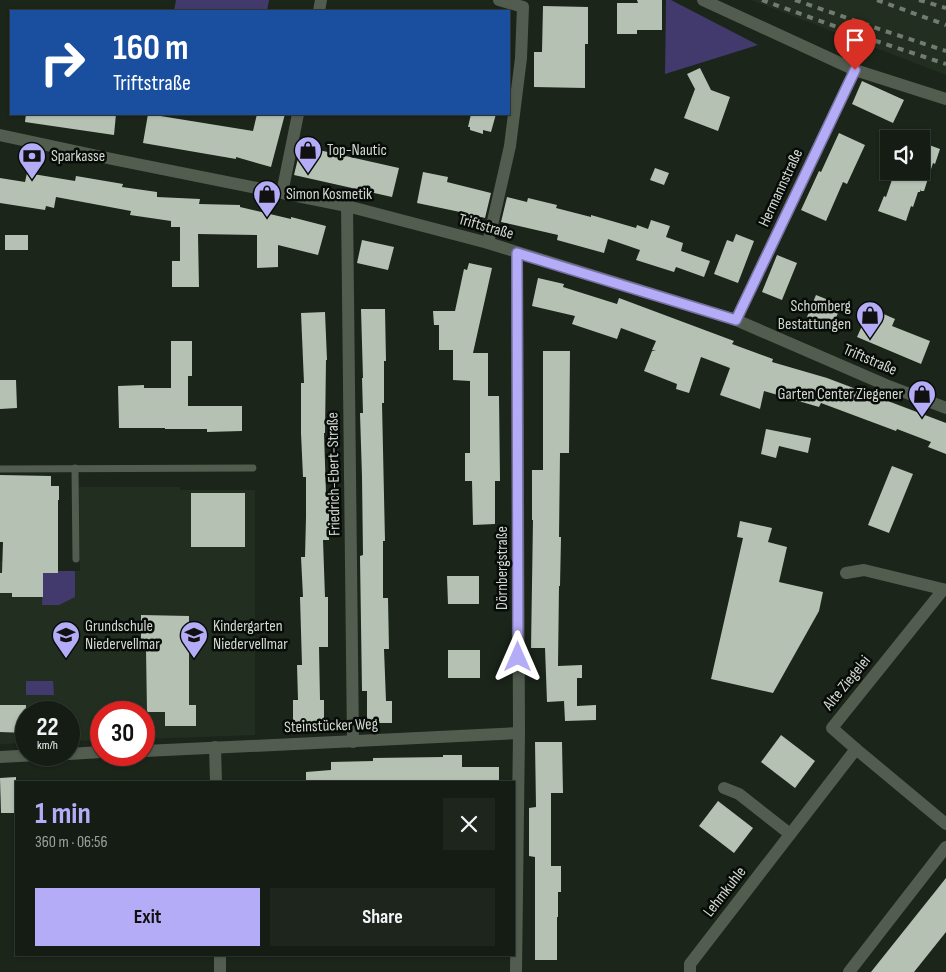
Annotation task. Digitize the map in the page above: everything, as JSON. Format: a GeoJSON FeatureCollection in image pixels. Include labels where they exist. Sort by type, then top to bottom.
{"type":"FeatureCollection","features":[{"type":"Feature","properties":{"kind":"street"},"geometry":{"type":"LineString","coordinates":[[488,243],[510,146],[521,58],[523,7],[499,0]]}},
{"type":"Feature","properties":{"kind":"street"},"geometry":{"type":"LineString","coordinates":[[703,0],[855,70],[946,98]]}},
{"type":"Feature","properties":{"kind":"street","name":"Hermannstraße"},"geometry":{"type":"LineString","coordinates":[[736,320],[855,70]]}},
{"type":"Feature","properties":{"kind":"street"},"geometry":{"type":"LineString","coordinates":[[282,193],[298,115]]}},
{"type":"Feature","properties":{"kind":"street","name":"Triftstraße"},"geometry":{"type":"LineString","coordinates":[[0,135],[347,206],[488,243],[736,320],[886,385],[946,408]]}},
{"type":"Feature","properties":{"kind":"street","name":"Friedrich-Ebert-Straße"},"geometry":{"type":"LineString","coordinates":[[347,206],[353,742]]}},
{"type":"Feature","properties":{"kind":"street","name":"Dörnbergstraße"},"geometry":{"type":"LineString","coordinates":[[516,972],[518,734],[517,253]]}},
{"type":"Feature","properties":{"kind":"street","name":"Alte Ziegelei"},"geometry":{"type":"LineString","coordinates":[[846,573],[864,570],[944,590],[832,728],[946,824]]}},
{"type":"Feature","properties":{"kind":"street","name":"Steinstücker Weg"},"geometry":{"type":"LineString","coordinates":[[155,750],[518,734]]}},
{"type":"Feature","properties":{"kind":"street"},"geometry":{"type":"LineString","coordinates":[[215,747],[216,781]]}},
{"type":"Feature","properties":{"kind":"street","name":"Lehmkuhle"},"geometry":{"type":"LineString","coordinates":[[690,972],[690,964],[856,749]]}},
{"type":"Feature","properties":{"kind":"street"},"geometry":{"type":"LineString","coordinates":[[0,757],[15,756]]}},
{"type":"Feature","properties":{"kind":"street"},"geometry":{"type":"LineString","coordinates":[[724,788],[739,794],[790,834]]}},
{"type":"Feature","properties":{"kind":"street"},"geometry":{"type":"LineString","coordinates":[[849,972],[946,847]]}},
{"type":"Feature","properties":{"kind":"street"},"geometry":{"type":"LineString","coordinates":[[220,956],[220,972]]}},
{"type":"Feature","properties":{"kind":"lane"},"geometry":{"type":"LineString","coordinates":[[75,468],[76,558]]}},
{"type":"Feature","properties":{"kind":"lane"},"geometry":{"type":"LineString","coordinates":[[0,469],[254,468]]}},
{"type":"Feature","properties":{"kind":"shaded area"},"geometry":{"type":"Polygon","coordinates":[[[176,0],[269,0],[267,10],[174,10],[176,0]]]}},
{"type":"Feature","properties":{"kind":"shaded area"},"geometry":{"type":"Polygon","coordinates":[[[666,0],[671,0],[758,45],[665,74],[666,0]]]}},
{"type":"Feature","properties":{"kind":"shaded area"},"geometry":{"type":"Polygon","coordinates":[[[751,0],[946,0],[946,75],[751,0]]]}},
{"type":"Feature","properties":{"kind":"shaded area"},"geometry":{"type":"Polygon","coordinates":[[[79,487],[180,487],[180,490],[255,490],[255,735],[155,739],[155,701],[90,701],[90,740],[80,741],[80,701],[15,701],[15,743],[0,744],[0,561],[13,561],[13,597],[43,597],[43,573],[80,571],[79,487]]]}},
{"type":"Feature","properties":{"kind":"shaded area"},"geometry":{"type":"Polygon","coordinates":[[[58,571],[75,571],[75,597],[59,605],[42,605],[43,573],[57,573],[58,571]]]}},
{"type":"Feature","properties":{"kind":"shaded area"},"geometry":{"type":"Polygon","coordinates":[[[26,681],[53,681],[54,695],[26,695],[26,681]]]}},
{"type":"Feature","properties":{"kind":"building"},"geometry":{"type":"Polygon","coordinates":[[[637,0],[662,0],[662,30],[637,30],[637,34],[617,34],[617,3],[638,3],[637,0]]]}},
{"type":"Feature","properties":{"kind":"building"},"geometry":{"type":"Polygon","coordinates":[[[543,6],[588,7],[588,44],[585,44],[585,88],[534,87],[534,52],[542,52],[543,6]]]}},
{"type":"Feature","properties":{"kind":"building"},"geometry":{"type":"Polygon","coordinates":[[[700,68],[711,90],[730,97],[718,131],[684,118],[695,89],[687,74],[700,68]]]}},
{"type":"Feature","properties":{"kind":"building"},"geometry":{"type":"Polygon","coordinates":[[[862,81],[904,100],[893,123],[852,104],[862,81]]]}},
{"type":"Feature","properties":{"kind":"building"},"geometry":{"type":"Polygon","coordinates":[[[26,115],[116,115],[114,135],[25,122],[26,115]]]}},
{"type":"Feature","properties":{"kind":"building"},"geometry":{"type":"Polygon","coordinates":[[[148,115],[253,131],[257,115],[285,115],[271,167],[236,157],[236,159],[143,143],[148,115]]]}},
{"type":"Feature","properties":{"kind":"building"},"geometry":{"type":"Polygon","coordinates":[[[471,115],[496,115],[491,132],[483,130],[483,134],[470,130],[470,127],[468,127],[471,115]]]}},
{"type":"Feature","properties":{"kind":"building"},"geometry":{"type":"Polygon","coordinates":[[[839,133],[865,145],[847,184],[843,182],[826,221],[801,210],[839,133]]]}},
{"type":"Feature","properties":{"kind":"building"},"geometry":{"type":"Polygon","coordinates":[[[930,145],[940,149],[935,164],[933,163],[930,172],[930,145]]]}},
{"type":"Feature","properties":{"kind":"building"},"geometry":{"type":"Polygon","coordinates":[[[301,146],[399,168],[392,197],[294,175],[301,146]]]}},
{"type":"Feature","properties":{"kind":"building"},"geometry":{"type":"Polygon","coordinates":[[[655,168],[669,173],[664,185],[650,180],[655,168]]]}},
{"type":"Feature","properties":{"kind":"building"},"geometry":{"type":"Polygon","coordinates":[[[423,172],[448,177],[447,182],[491,193],[485,218],[481,217],[481,219],[460,214],[460,212],[417,203],[423,172]]]}},
{"type":"Feature","properties":{"kind":"building"},"geometry":{"type":"Polygon","coordinates":[[[27,173],[75,181],[76,176],[123,184],[122,187],[157,192],[157,197],[200,199],[199,204],[240,205],[240,207],[326,226],[318,255],[278,245],[278,267],[257,268],[257,235],[198,234],[199,287],[172,287],[172,261],[180,261],[180,227],[171,227],[171,221],[130,215],[131,211],[56,197],[54,208],[46,206],[45,210],[0,203],[0,178],[25,182],[27,173]]]}},
{"type":"Feature","properties":{"kind":"building"},"geometry":{"type":"Polygon","coordinates":[[[892,180],[928,180],[924,191],[921,191],[921,189],[918,192],[906,221],[878,211],[884,196],[886,197],[892,180]]]}},
{"type":"Feature","properties":{"kind":"building"},"geometry":{"type":"Polygon","coordinates":[[[507,197],[527,202],[528,198],[557,205],[556,208],[591,217],[591,215],[636,228],[637,225],[648,229],[651,220],[670,226],[666,237],[683,243],[681,251],[710,261],[704,277],[676,267],[674,272],[636,260],[640,250],[608,239],[604,253],[557,240],[558,235],[501,222],[507,197]]]}},
{"type":"Feature","properties":{"kind":"building"},"geometry":{"type":"Polygon","coordinates":[[[736,234],[754,241],[738,283],[714,274],[727,240],[733,242],[736,234]]]}},
{"type":"Feature","properties":{"kind":"building"},"geometry":{"type":"Polygon","coordinates":[[[5,235],[28,235],[28,250],[5,250],[5,235]]]}},
{"type":"Feature","properties":{"kind":"building"},"geometry":{"type":"Polygon","coordinates":[[[362,240],[394,247],[388,270],[357,263],[362,240]]]}},
{"type":"Feature","properties":{"kind":"building"},"geometry":{"type":"Polygon","coordinates":[[[777,255],[797,263],[782,300],[762,292],[777,255]]]}},
{"type":"Feature","properties":{"kind":"building"},"geometry":{"type":"Polygon","coordinates":[[[469,263],[492,268],[473,353],[488,353],[488,396],[499,396],[500,481],[495,481],[495,524],[473,525],[472,481],[465,481],[465,453],[470,453],[470,381],[453,380],[453,350],[439,350],[439,325],[434,325],[433,311],[455,311],[464,269],[467,270],[469,263]]]}},
{"type":"Feature","properties":{"kind":"building"},"geometry":{"type":"Polygon","coordinates":[[[538,278],[564,284],[563,287],[617,304],[619,298],[734,341],[732,344],[773,359],[772,362],[827,378],[946,423],[946,454],[928,447],[931,442],[821,403],[819,407],[764,391],[760,409],[720,395],[730,368],[701,357],[689,393],[676,389],[677,384],[644,371],[652,351],[656,351],[652,350],[656,341],[621,328],[617,339],[572,324],[575,316],[532,306],[538,278]]]}},
{"type":"Feature","properties":{"kind":"building"},"geometry":{"type":"Polygon","coordinates":[[[816,295],[841,305],[833,326],[807,317],[816,295]]]}},
{"type":"Feature","properties":{"kind":"building"},"geometry":{"type":"Polygon","coordinates":[[[870,308],[895,319],[892,326],[930,341],[921,364],[857,337],[870,308]]]}},
{"type":"Feature","properties":{"kind":"building"},"geometry":{"type":"Polygon","coordinates":[[[361,309],[385,309],[386,361],[384,361],[384,403],[382,403],[385,541],[383,541],[383,598],[388,598],[389,649],[384,649],[386,701],[392,701],[392,723],[367,723],[367,691],[362,691],[360,556],[363,555],[360,413],[363,413],[363,378],[361,309]]]}},
{"type":"Feature","properties":{"kind":"building"},"geometry":{"type":"Polygon","coordinates":[[[325,312],[327,360],[324,433],[326,494],[329,494],[329,540],[323,540],[325,597],[328,597],[328,647],[319,647],[320,700],[324,700],[324,725],[293,725],[293,700],[298,700],[297,665],[302,665],[300,597],[303,597],[301,557],[305,557],[306,517],[306,477],[303,477],[301,433],[301,383],[304,383],[301,313],[325,312]]]}},
{"type":"Feature","properties":{"kind":"building"},"geometry":{"type":"Polygon","coordinates":[[[171,341],[192,341],[192,376],[188,376],[188,406],[242,406],[242,431],[207,432],[207,429],[119,428],[118,386],[144,385],[144,388],[171,388],[171,341]]]}},
{"type":"Feature","properties":{"kind":"building"},"geometry":{"type":"Polygon","coordinates":[[[543,351],[570,351],[569,453],[560,453],[559,537],[561,537],[558,666],[582,665],[582,678],[577,678],[577,706],[596,705],[596,720],[565,721],[564,701],[547,702],[545,648],[531,648],[532,470],[543,470],[543,351]]]}},
{"type":"Feature","properties":{"kind":"building"},"geometry":{"type":"Polygon","coordinates":[[[0,380],[16,380],[17,408],[0,409],[0,380]]]}},
{"type":"Feature","properties":{"kind":"building"},"geometry":{"type":"Polygon","coordinates":[[[766,429],[811,438],[808,453],[779,446],[776,458],[761,454],[766,429]]]}},
{"type":"Feature","properties":{"kind":"building"},"geometry":{"type":"Polygon","coordinates":[[[892,466],[913,474],[889,533],[868,525],[892,466]]]}},
{"type":"Feature","properties":{"kind":"building"},"geometry":{"type":"Polygon","coordinates":[[[0,475],[51,476],[51,486],[59,486],[58,573],[43,573],[43,597],[12,597],[12,593],[0,593],[3,542],[0,542],[0,475]]]}},
{"type":"Feature","properties":{"kind":"building"},"geometry":{"type":"Polygon","coordinates":[[[191,493],[245,493],[245,547],[191,547],[191,493]]]}},
{"type":"Feature","properties":{"kind":"building"},"geometry":{"type":"Polygon","coordinates":[[[740,521],[772,528],[768,542],[787,547],[779,582],[823,592],[819,611],[773,693],[711,679],[743,538],[737,537],[740,521]]]}},
{"type":"Feature","properties":{"kind":"building"},"geometry":{"type":"Polygon","coordinates":[[[447,576],[479,576],[479,604],[448,604],[447,576]]]}},
{"type":"Feature","properties":{"kind":"building"},"geometry":{"type":"Polygon","coordinates":[[[141,615],[189,616],[189,705],[196,705],[196,726],[165,726],[165,712],[155,712],[155,701],[147,701],[146,649],[141,649],[141,615]]]}},
{"type":"Feature","properties":{"kind":"building"},"geometry":{"type":"Polygon","coordinates":[[[448,650],[480,650],[480,678],[448,678],[448,650]]]}},
{"type":"Feature","properties":{"kind":"building"},"geometry":{"type":"Polygon","coordinates":[[[0,705],[15,705],[15,733],[0,732],[0,705]]]}},
{"type":"Feature","properties":{"kind":"building"},"geometry":{"type":"Polygon","coordinates":[[[781,735],[815,761],[795,788],[761,762],[781,735]]]}},
{"type":"Feature","properties":{"kind":"building"},"geometry":{"type":"Polygon","coordinates":[[[535,742],[562,742],[563,793],[551,793],[551,866],[561,866],[561,892],[558,892],[557,960],[535,960],[535,857],[529,856],[529,808],[536,807],[535,742]]]}},
{"type":"Feature","properties":{"kind":"building"},"geometry":{"type":"Polygon","coordinates":[[[443,755],[462,755],[462,767],[499,767],[499,781],[306,781],[306,772],[331,770],[331,762],[373,761],[373,758],[443,757],[443,755]]]}},
{"type":"Feature","properties":{"kind":"building"},"geometry":{"type":"Polygon","coordinates":[[[16,777],[15,813],[1,813],[0,778],[16,777]]]}},
{"type":"Feature","properties":{"kind":"building"},"geometry":{"type":"Polygon","coordinates":[[[718,801],[753,828],[734,853],[699,826],[718,801]]]}},
{"type":"Feature","properties":{"kind":"building"},"geometry":{"type":"Polygon","coordinates":[[[946,878],[946,932],[914,972],[871,972],[946,878]]]}},
{"type":"Feature","properties":{"kind":"railway"},"geometry":{"type":"LineString","coordinates":[[762,0],[946,64]]}},
{"type":"Feature","properties":{"kind":"railway"},"geometry":{"type":"LineString","coordinates":[[795,0],[946,51]]}},
{"type":"Feature","properties":{"kind":"railway"},"geometry":{"type":"LineString","coordinates":[[877,0],[946,25]]}},
{"type":"Feature","properties":{"kind":"railway"},"geometry":{"type":"LineString","coordinates":[[919,0],[946,8]]}},
{"type":"Feature","properties":{"kind":"place","name":"Top-Nautic"},"geometry":{"type":"Point","coordinates":[308,174]}},
{"type":"Feature","properties":{"kind":"place","name":"Sparkasse"},"geometry":{"type":"Point","coordinates":[32,180]}},
{"type":"Feature","properties":{"kind":"place","name":"Simon Kosmetik"},"geometry":{"type":"Point","coordinates":[267,218]}},
{"type":"Feature","properties":{"kind":"place","name":"Schomberg Bestattungen"},"geometry":{"type":"Point","coordinates":[870,339]}},
{"type":"Feature","properties":{"kind":"place","name":"Garten Center Ziegener"},"geometry":{"type":"Point","coordinates":[922,418]}},
{"type":"Feature","properties":{"kind":"place","name":"Grundschule Niedervellmar"},"geometry":{"type":"Point","coordinates":[66,659]}},
{"type":"Feature","properties":{"kind":"place","name":"Kindergarten Niedervellmar"},"geometry":{"type":"Point","coordinates":[194,659]}},
{"type":"Feature","properties":{"kind":"route"},"geometry":{"type":"LineString","coordinates":[[518,657],[517,253],[736,320],[855,70]]}}]}
